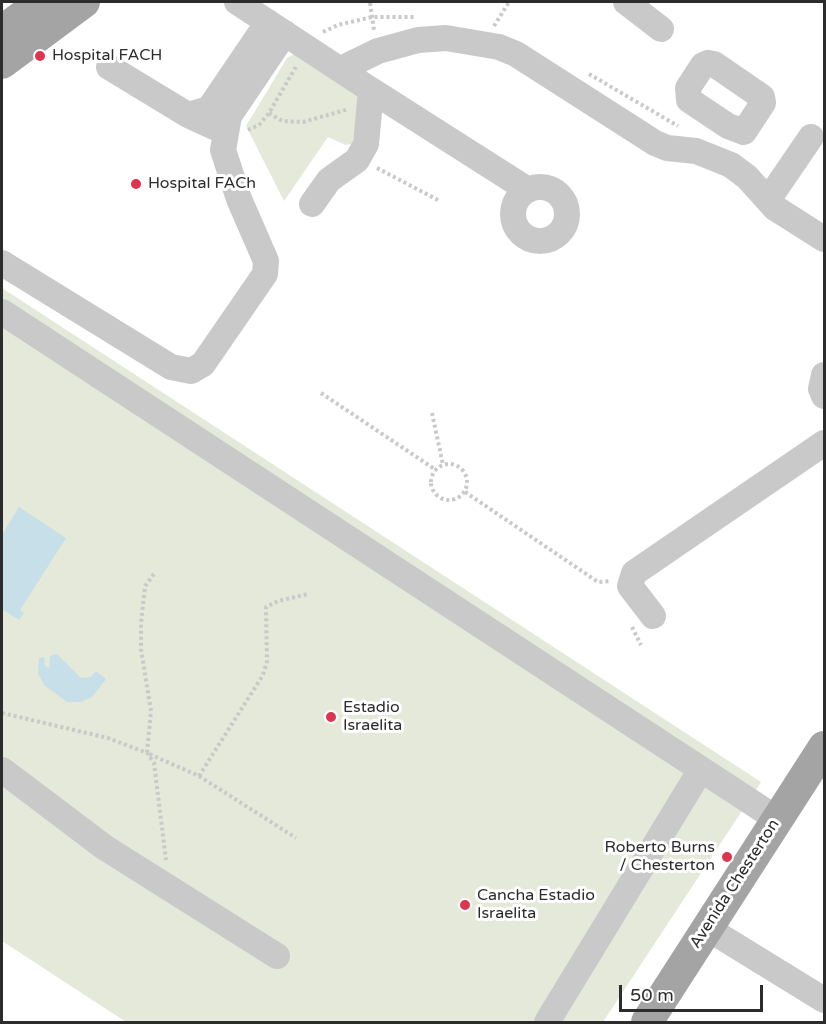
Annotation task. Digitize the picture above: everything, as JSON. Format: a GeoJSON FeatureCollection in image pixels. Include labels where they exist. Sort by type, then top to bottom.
{"type":"FeatureCollection","features":[{"type":"Feature","properties":{"kind":"main road"},"geometry":{"type":"LineString","coordinates":[[2,32],[42,2]]}},
{"type":"Feature","properties":{"kind":"main road"},"geometry":{"type":"LineString","coordinates":[[2,63],[78,3]]}},
{"type":"Feature","properties":{"kind":"main road","name":"Avenida Chesterton"},"geometry":{"type":"LineString","coordinates":[[647,1023],[824,747]]}},
{"type":"Feature","properties":{"kind":"street"},"geometry":{"type":"LineString","coordinates":[[237,2],[341,69],[370,98],[528,190],[540,187],[549,189],[564,200],[567,220],[557,236],[526,245],[513,214],[515,204],[528,190]]}},
{"type":"Feature","properties":{"kind":"street"},"geometry":{"type":"LineString","coordinates":[[626,2],[661,29]]}},
{"type":"Feature","properties":{"kind":"street"},"geometry":{"type":"LineString","coordinates":[[188,115],[209,109],[277,27]]}},
{"type":"Feature","properties":{"kind":"street"},"geometry":{"type":"LineString","coordinates":[[2,263],[145,353],[179,369],[191,371],[198,368],[267,269],[266,261],[239,198],[223,150],[229,116],[277,27]]}},
{"type":"Feature","properties":{"kind":"street"},"geometry":{"type":"LineString","coordinates":[[341,69],[365,56],[418,40],[446,38],[479,42],[516,54],[655,143],[710,155],[739,171],[775,208],[825,239]]}},
{"type":"Feature","properties":{"kind":"street"},"geometry":{"type":"LineString","coordinates":[[109,67],[188,115],[225,132]]}},
{"type":"Feature","properties":{"kind":"street"},"geometry":{"type":"LineString","coordinates":[[312,204],[329,180],[357,160],[366,144],[370,98]]}},
{"type":"Feature","properties":{"kind":"street"},"geometry":{"type":"LineString","coordinates":[[710,155],[728,126]]}},
{"type":"Feature","properties":{"kind":"street"},"geometry":{"type":"LineString","coordinates":[[768,200],[811,137]]}},
{"type":"Feature","properties":{"kind":"street"},"geometry":{"type":"LineString","coordinates":[[2,312],[700,771],[777,819]]}},
{"type":"Feature","properties":{"kind":"street"},"geometry":{"type":"LineString","coordinates":[[825,375],[821,389],[825,396]]}},
{"type":"Feature","properties":{"kind":"street"},"geometry":{"type":"LineString","coordinates":[[653,616],[630,586],[634,573],[825,442]]}},
{"type":"Feature","properties":{"kind":"street"},"geometry":{"type":"LineString","coordinates":[[2,770],[104,847],[278,956]]}},
{"type":"Feature","properties":{"kind":"street"},"geometry":{"type":"LineString","coordinates":[[547,1023],[700,771]]}},
{"type":"Feature","properties":{"kind":"street"},"geometry":{"type":"LineString","coordinates":[[707,928],[825,1000]]}},
{"type":"Feature","properties":{"kind":"path"},"geometry":{"type":"LineString","coordinates":[[493,27],[509,2]]}},
{"type":"Feature","properties":{"kind":"path"},"geometry":{"type":"LineString","coordinates":[[269,113],[282,121],[303,122],[370,98]]}},
{"type":"Feature","properties":{"kind":"path"},"geometry":{"type":"LineString","coordinates":[[374,166],[438,200]]}},
{"type":"Feature","properties":{"kind":"path"},"geometry":{"type":"LineString","coordinates":[[321,393],[436,470]]}},
{"type":"Feature","properties":{"kind":"path"},"geometry":{"type":"LineString","coordinates":[[432,413],[443,465]]}},
{"type":"Feature","properties":{"kind":"path"},"geometry":{"type":"LineString","coordinates":[[443,465],[461,467],[468,483],[465,492],[459,498],[442,500],[431,486],[431,477],[443,465]]}},
{"type":"Feature","properties":{"kind":"path"},"geometry":{"type":"LineString","coordinates":[[465,492],[598,582],[610,581],[622,571],[634,573]]}},
{"type":"Feature","properties":{"kind":"path"},"geometry":{"type":"LineString","coordinates":[[154,574],[146,586],[141,623],[141,649],[151,711],[147,753],[154,763],[169,888]]}},
{"type":"Feature","properties":{"kind":"path"},"geometry":{"type":"LineString","coordinates":[[199,776],[262,675],[267,661],[266,607],[278,601],[308,594]]}},
{"type":"Feature","properties":{"kind":"path"},"geometry":{"type":"LineString","coordinates":[[2,713],[108,738],[147,753],[199,776],[296,838]]}},
{"type":"Feature","properties":{"kind":"shaded area"},"geometry":{"type":"Polygon","coordinates":[[[296,53],[362,99],[352,144],[345,145],[328,137],[284,201],[246,126],[287,58],[296,53]]]}},
{"type":"Feature","properties":{"kind":"shaded area","name":"Estadio Israelita"},"geometry":{"type":"Polygon","coordinates":[[[2,288],[761,782],[603,1022],[126,1022],[2,941],[2,288]]]}},
{"type":"Feature","properties":{"kind":"water"},"geometry":{"type":"Polygon","coordinates":[[[19,507],[66,538],[20,610],[24,613],[19,620],[2,609],[2,535],[19,507]]]}},
{"type":"Feature","properties":{"kind":"water"},"geometry":{"type":"Polygon","coordinates":[[[57,654],[81,678],[91,677],[96,671],[106,679],[92,697],[81,702],[67,702],[44,685],[38,673],[39,658],[44,657],[45,666],[49,668],[50,656],[57,654]]]}},
{"type":"Feature","properties":{"kind":"place","name":"Hospital FACH"},"geometry":{"type":"Point","coordinates":[40,56]}},
{"type":"Feature","properties":{"kind":"place","name":"Hospital FACh"},"geometry":{"type":"Point","coordinates":[136,184]}},
{"type":"Feature","properties":{"kind":"place","name":"Estadio Israelita"},"geometry":{"type":"Point","coordinates":[331,717]}},
{"type":"Feature","properties":{"kind":"place","name":"Roberto Burns / Chesterton"},"geometry":{"type":"Point","coordinates":[727,857]}},
{"type":"Feature","properties":{"kind":"place","name":"Cancha Estadio Israelita"},"geometry":{"type":"Point","coordinates":[465,905]}}]}
